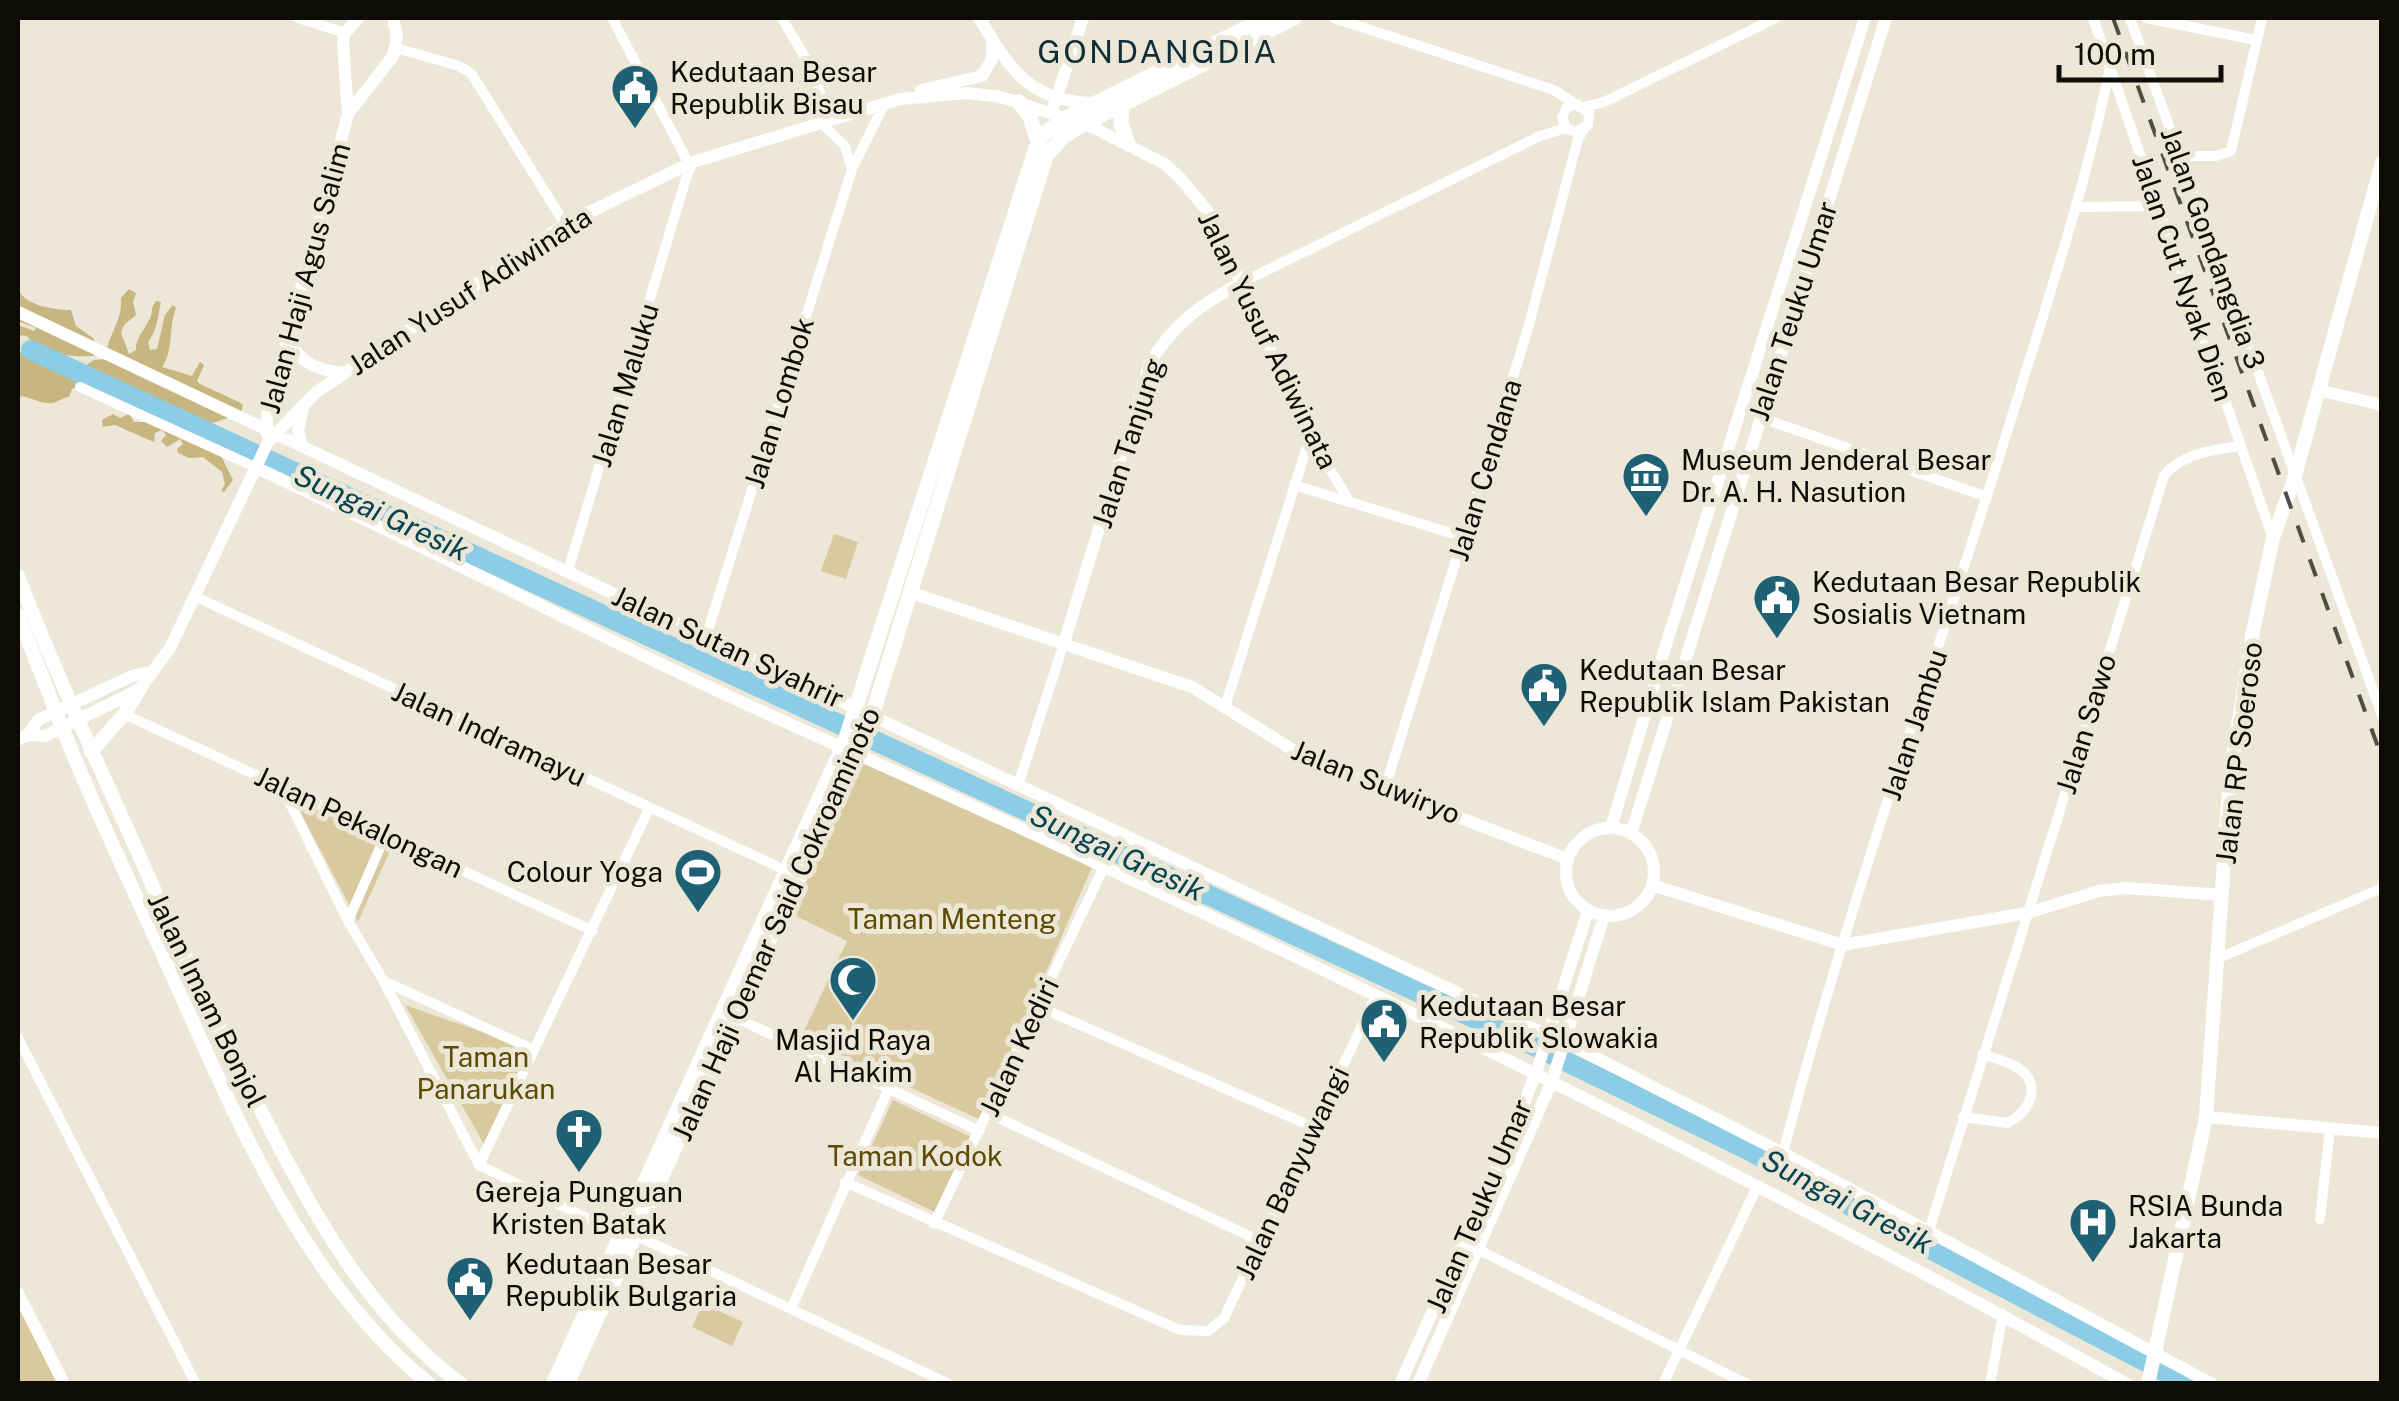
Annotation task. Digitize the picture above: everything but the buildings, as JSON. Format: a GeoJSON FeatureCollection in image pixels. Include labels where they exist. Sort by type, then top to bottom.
{"type":"FeatureCollection","features":[{"type":"Feature","properties":{"kind":"main road"},"geometry":{"type":"LineString","coordinates":[[1042,138],[1058,110],[1095,103],[1266,18]]}},
{"type":"Feature","properties":{"kind":"main road","name":"Jalan Haji Oemar Said Cokroaminoto"},"geometry":{"type":"LineString","coordinates":[[553,1384],[860,753],[1041,169],[1054,145],[1084,124],[1294,18]]}},
{"type":"Feature","properties":{"kind":"main road"},"geometry":{"type":"LineString","coordinates":[[1019,102],[1042,138]]}},
{"type":"Feature","properties":{"kind":"main road"},"geometry":{"type":"LineString","coordinates":[[1122,105],[1120,124],[1128,143]]}},
{"type":"Feature","properties":{"kind":"main road","name":"Jalan Haji Oemar Said Cokroaminoto"},"geometry":{"type":"LineString","coordinates":[[567,1384],[627,1235],[843,746],[1042,138]]}},
{"type":"Feature","properties":{"kind":"main road","name":"Jalan RP Soeroso"},"geometry":{"type":"LineString","coordinates":[[2148,1384],[2206,1118],[2230,776],[2252,636],[2273,538],[2294,479],[2382,163]]}},
{"type":"Feature","properties":{"kind":"main road","name":"Jalan Imam Bonjol"},"geometry":{"type":"LineString","coordinates":[[18,576],[70,725],[212,1063],[291,1218],[348,1301],[400,1360],[430,1384]]}},
{"type":"Feature","properties":{"kind":"main road","name":"Jalan Imam Bonjol"},"geometry":{"type":"LineString","coordinates":[[18,615],[64,709]]}},
{"type":"Feature","properties":{"kind":"main road"},"geometry":{"type":"LineString","coordinates":[[91,752],[140,689]]}},
{"type":"Feature","properties":{"kind":"main road","name":"Jalan Imam Bonjol"},"geometry":{"type":"LineString","coordinates":[[70,725],[91,752],[192,974],[317,1218],[377,1303],[413,1342],[461,1384]]}},
{"type":"Feature","properties":{"kind":"street"},"geometry":{"type":"LineString","coordinates":[[298,18],[345,32],[358,18]]}},
{"type":"Feature","properties":{"kind":"street"},"geometry":{"type":"LineString","coordinates":[[393,18],[396,48],[471,73],[565,224]]}},
{"type":"Feature","properties":{"kind":"street"},"geometry":{"type":"LineString","coordinates":[[612,18],[691,163]]}},
{"type":"Feature","properties":{"kind":"street"},"geometry":{"type":"LineString","coordinates":[[782,18],[820,90],[820,122],[845,146],[852,169]]}},
{"type":"Feature","properties":{"kind":"street"},"geometry":{"type":"LineString","coordinates":[[979,18],[1026,83],[1058,110]]}},
{"type":"Feature","properties":{"kind":"street"},"geometry":{"type":"LineString","coordinates":[[1058,110],[1062,80],[1083,18]]}},
{"type":"Feature","properties":{"kind":"street"},"geometry":{"type":"LineString","coordinates":[[1334,18],[1551,90],[1584,109]]}},
{"type":"Feature","properties":{"kind":"street"},"geometry":{"type":"LineString","coordinates":[[1565,122],[1584,109],[1776,18]]}},
{"type":"Feature","properties":{"kind":"street","name":"Jalan Teuku Umar"},"geometry":{"type":"LineString","coordinates":[[1611,828],[1865,18]]}},
{"type":"Feature","properties":{"kind":"street","name":"Jalan Teuku Umar"},"geometry":{"type":"LineString","coordinates":[[1631,834],[1884,18]]}},
{"type":"Feature","properties":{"kind":"street","name":"Jalan Cut Nyak Dien"},"geometry":{"type":"LineString","coordinates":[[2093,18],[2273,538]]}},
{"type":"Feature","properties":{"kind":"street","name":"Jalan Gondangdia 3"},"geometry":{"type":"LineString","coordinates":[[2130,18],[2382,715]]}},
{"type":"Feature","properties":{"kind":"street"},"geometry":{"type":"LineString","coordinates":[[2146,18],[2256,40]]}},
{"type":"Feature","properties":{"kind":"street"},"geometry":{"type":"LineString","coordinates":[[2180,156],[2228,154],[2235,141],[2262,18]]}},
{"type":"Feature","properties":{"kind":"street","name":"Jalan Haji Agus Salim"},"geometry":{"type":"LineString","coordinates":[[23,738],[44,736],[140,689],[170,648],[269,437],[288,336],[348,114],[345,32]]}},
{"type":"Feature","properties":{"kind":"street"},"geometry":{"type":"LineString","coordinates":[[900,99],[920,90],[982,76],[992,59],[992,38]]}},
{"type":"Feature","properties":{"kind":"street","name":"Jalan Haji Agus Salim"},"geometry":{"type":"LineString","coordinates":[[348,114],[396,48]]}},
{"type":"Feature","properties":{"kind":"street","name":"Jalan Jambu"},"geometry":{"type":"LineString","coordinates":[[1783,1153],[1843,945],[2076,207],[2095,143],[2110,67]]}},
{"type":"Feature","properties":{"kind":"street"},"geometry":{"type":"LineString","coordinates":[[1026,83],[1045,87],[1062,80]]}},
{"type":"Feature","properties":{"kind":"street"},"geometry":{"type":"LineString","coordinates":[[1551,90],[1576,149]]}},
{"type":"Feature","properties":{"kind":"street","name":"Jalan Yusuf Adiwinata"},"geometry":{"type":"LineString","coordinates":[[269,437],[344,373],[565,224],[691,163],[900,99],[968,93],[1058,110],[1164,164],[1200,201],[1310,437],[1350,502]]}},
{"type":"Feature","properties":{"kind":"street","name":"Jalan Lombok"},"geometry":{"type":"LineString","coordinates":[[706,637],[852,169],[885,103]]}},
{"type":"Feature","properties":{"kind":"street","name":"Jalan Cendana"},"geometry":{"type":"LineString","coordinates":[[1386,788],[1527,332],[1584,129],[1584,109]]}},
{"type":"Feature","properties":{"kind":"street"},"geometry":{"type":"LineString","coordinates":[[1565,122],[1584,129]]}},
{"type":"Feature","properties":{"kind":"street","name":"Jalan Tanjung"},"geometry":{"type":"LineString","coordinates":[[1018,785],[1150,365],[1160,345],[1200,306],[1241,283],[1565,122]]}},
{"type":"Feature","properties":{"kind":"street","name":"Jalan Maluku"},"geometry":{"type":"LineString","coordinates":[[568,571],[691,163]]}},
{"type":"Feature","properties":{"kind":"street"},"geometry":{"type":"LineString","coordinates":[[667,174],[674,178],[682,198]]}},
{"type":"Feature","properties":{"kind":"street"},"geometry":{"type":"LineString","coordinates":[[1807,198],[1826,205]]}},
{"type":"Feature","properties":{"kind":"street"},"geometry":{"type":"LineString","coordinates":[[2076,207],[2158,206]]}},
{"type":"Feature","properties":{"kind":"street","name":"Jalan Sutan Syahrir"},"geometry":{"type":"LineString","coordinates":[[18,312],[269,437],[302,446],[568,571],[1546,1039]]}},
{"type":"Feature","properties":{"kind":"street"},"geometry":{"type":"LineString","coordinates":[[288,336],[293,349],[308,364],[344,373]]}},
{"type":"Feature","properties":{"kind":"street"},"geometry":{"type":"LineString","coordinates":[[80,387],[256,465],[1553,1079],[2002,1314],[2127,1384]]}},
{"type":"Feature","properties":{"kind":"street"},"geometry":{"type":"LineString","coordinates":[[1747,388],[1766,394]]}},
{"type":"Feature","properties":{"kind":"street"},"geometry":{"type":"LineString","coordinates":[[2318,390],[2382,405]]}},
{"type":"Feature","properties":{"kind":"street"},"geometry":{"type":"LineString","coordinates":[[302,446],[298,422],[307,401]]}},
{"type":"Feature","properties":{"kind":"street"},"geometry":{"type":"LineString","coordinates":[[1759,417],[1987,497]]}},
{"type":"Feature","properties":{"kind":"street"},"geometry":{"type":"LineString","coordinates":[[1225,706],[1310,437]]}},
{"type":"Feature","properties":{"kind":"street","name":"Jalan Sawo"},"geometry":{"type":"LineString","coordinates":[[1928,1234],[2164,476],[2192,456],[2241,446]]}},
{"type":"Feature","properties":{"kind":"street","name":"Jalan Yusuf Adiwinata"},"geometry":{"type":"LineString","coordinates":[[1294,485],[1464,537]]}},
{"type":"Feature","properties":{"kind":"street","name":"Jalan Suwiryo"},"geometry":{"type":"LineString","coordinates":[[909,592],[1192,687],[1311,761],[1568,858]]}},
{"type":"Feature","properties":{"kind":"street","name":"Jalan Indramayu"},"geometry":{"type":"LineString","coordinates":[[194,596],[785,870]]}},
{"type":"Feature","properties":{"kind":"street"},"geometry":{"type":"LineString","coordinates":[[1680,602],[1699,607]]}},
{"type":"Feature","properties":{"kind":"street"},"geometry":{"type":"LineString","coordinates":[[23,738],[38,720],[132,676],[152,672]]}},
{"type":"Feature","properties":{"kind":"street","name":"Jalan Pekalongan"},"geometry":{"type":"LineString","coordinates":[[124,714],[593,930]]}},
{"type":"Feature","properties":{"kind":"street"},"geometry":{"type":"LineString","coordinates":[[280,785],[478,1165],[949,1384]]}},
{"type":"Feature","properties":{"kind":"street"},"geometry":{"type":"LineString","coordinates":[[478,1165],[649,808]]}},
{"type":"Feature","properties":{"kind":"street"},"geometry":{"type":"LineString","coordinates":[[1611,828],[1631,834],[1651,856],[1652,886],[1638,906],[1616,916],[1604,916],[1588,911],[1568,888],[1565,873],[1568,858],[1584,836],[1611,828]]}},
{"type":"Feature","properties":{"kind":"street"},"geometry":{"type":"LineString","coordinates":[[348,921],[386,834]]}},
{"type":"Feature","properties":{"kind":"street","name":"Jalan Kediri"},"geometry":{"type":"LineString","coordinates":[[934,1224],[1103,869]]}},
{"type":"Feature","properties":{"kind":"street"},"geometry":{"type":"LineString","coordinates":[[1652,886],[1843,945],[2026,913],[2099,891],[2126,888],[2222,894]]}},
{"type":"Feature","properties":{"kind":"street"},"geometry":{"type":"LineString","coordinates":[[2219,958],[2382,888]]}},
{"type":"Feature","properties":{"kind":"street","name":"Jalan Teuku Umar"},"geometry":{"type":"LineString","coordinates":[[1400,1384],[1465,1244],[1536,1072],[1588,911]]}},
{"type":"Feature","properties":{"kind":"street","name":"Jalan Teuku Umar"},"geometry":{"type":"LineString","coordinates":[[1418,1384],[1553,1079],[1604,916]]}},
{"type":"Feature","properties":{"kind":"street"},"geometry":{"type":"LineString","coordinates":[[383,980],[534,1050]]}},
{"type":"Feature","properties":{"kind":"street","name":"Jalan Banyuwangi"},"geometry":{"type":"LineString","coordinates":[[934,1224],[1180,1330],[1194,1333],[1218,1326],[1376,996]]}},
{"type":"Feature","properties":{"kind":"street"},"geometry":{"type":"LineString","coordinates":[[1037,1006],[1313,1127]]}},
{"type":"Feature","properties":{"kind":"street"},"geometry":{"type":"LineString","coordinates":[[734,1017],[980,1131]]}},
{"type":"Feature","properties":{"kind":"street"},"geometry":{"type":"LineString","coordinates":[[18,1038],[196,1384]]}},
{"type":"Feature","properties":{"kind":"street"},"geometry":{"type":"LineString","coordinates":[[1564,1046],[1783,1153],[2153,1358],[2212,1384]]}},
{"type":"Feature","properties":{"kind":"street"},"geometry":{"type":"LineString","coordinates":[[1963,1117],[2007,1123],[2019,1118],[2031,1098],[2028,1077],[2019,1067],[1982,1054]]}},
{"type":"Feature","properties":{"kind":"street"},"geometry":{"type":"LineString","coordinates":[[790,1309],[888,1090]]}},
{"type":"Feature","properties":{"kind":"street"},"geometry":{"type":"LineString","coordinates":[[988,1113],[1258,1240]]}},
{"type":"Feature","properties":{"kind":"street"},"geometry":{"type":"LineString","coordinates":[[2206,1118],[2382,1134]]}},
{"type":"Feature","properties":{"kind":"street"},"geometry":{"type":"LineString","coordinates":[[2320,1220],[2330,1129]]}},
{"type":"Feature","properties":{"kind":"street"},"geometry":{"type":"LineString","coordinates":[[845,1182],[934,1224]]}},
{"type":"Feature","properties":{"kind":"street"},"geometry":{"type":"LineString","coordinates":[[1663,1384],[1758,1185]]}},
{"type":"Feature","properties":{"kind":"street"},"geometry":{"type":"LineString","coordinates":[[1465,1244],[1748,1384]]}},
{"type":"Feature","properties":{"kind":"street"},"geometry":{"type":"LineString","coordinates":[[18,1293],[64,1384]]}},
{"type":"Feature","properties":{"kind":"street"},"geometry":{"type":"LineString","coordinates":[[1990,1384],[2002,1314]]}},
{"type":"Feature","properties":{"kind":"green space"},"geometry":{"type":"Polygon","coordinates":[[[834,534],[858,542],[846,579],[821,571],[834,534]]]}},
{"type":"Feature","properties":{"kind":"green space","name":"Taman Menteng"},"geometry":{"type":"Polygon","coordinates":[[[860,760],[1093,865],[981,1120],[801,1037],[847,941],[792,914],[860,760]]]}},
{"type":"Feature","properties":{"kind":"green space"},"geometry":{"type":"Polygon","coordinates":[[[292,796],[393,844],[358,922],[292,796]]]}},
{"type":"Feature","properties":{"kind":"green space","name":"Taman Panarukan"},"geometry":{"type":"Polygon","coordinates":[[[405,1005],[536,1051],[489,1153],[405,1005]]]}},
{"type":"Feature","properties":{"kind":"green space","name":"Taman Kodok"},"geometry":{"type":"Polygon","coordinates":[[[893,1100],[973,1138],[937,1213],[858,1175],[893,1100]]]}},
{"type":"Feature","properties":{"kind":"green space"},"geometry":{"type":"Polygon","coordinates":[[[18,1304],[59,1383],[18,1383],[18,1304]]]}},
{"type":"Feature","properties":{"kind":"green space"},"geometry":{"type":"Polygon","coordinates":[[[703,1304],[743,1322],[732,1346],[692,1327],[703,1304]]]}},
{"type":"Feature","properties":{"kind":"shaded area"},"geometry":{"type":"Polygon","coordinates":[[[18,289],[33,303],[71,310],[76,326],[93,338],[99,350],[93,356],[57,354],[40,348],[27,336],[18,335],[18,325],[34,331],[36,328],[18,321],[18,289]]]}},
{"type":"Feature","properties":{"kind":"shaded area"},"geometry":{"type":"Polygon","coordinates":[[[129,289],[136,293],[136,315],[121,333],[129,354],[136,350],[156,301],[161,302],[158,318],[148,342],[150,350],[157,349],[165,315],[173,305],[176,308],[170,346],[162,367],[192,376],[200,362],[204,365],[197,381],[239,402],[243,405],[241,413],[205,426],[158,402],[118,390],[89,372],[85,366],[106,359],[121,298],[129,289]]]}},
{"type":"Feature","properties":{"kind":"shaded area"},"geometry":{"type":"Polygon","coordinates":[[[20,352],[49,356],[57,372],[66,368],[80,371],[83,384],[72,389],[69,397],[53,403],[18,396],[20,352]]]}},
{"type":"Feature","properties":{"kind":"shaded area"},"geometry":{"type":"Polygon","coordinates":[[[98,387],[133,403],[146,403],[200,433],[226,437],[240,449],[238,457],[221,456],[233,480],[224,492],[222,472],[203,457],[189,458],[178,453],[183,444],[180,439],[167,447],[161,441],[166,435],[162,430],[155,433],[154,442],[115,425],[103,427],[102,420],[113,414],[120,418],[129,414],[134,422],[149,422],[95,390],[98,387]]]}},
{"type":"Feature","properties":{"kind":"waterway","name":"Sungai Gresik"},"geometry":{"type":"LineString","coordinates":[[31,350],[1532,1045],[1746,1149],[2188,1384]]}},
{"type":"Feature","properties":{"kind":"railway"},"geometry":{"type":"LineString","coordinates":[[2113,18],[2382,758]]}},
{"type":"Feature","properties":{"kind":"place","name":"Kedutaan Besar Republik Bisau"},"geometry":{"type":"Point","coordinates":[635,130]}},
{"type":"Feature","properties":{"kind":"place","name":"Museum Jenderal Besar Dr. A. H. Nasution"},"geometry":{"type":"Point","coordinates":[1646,518]}},
{"type":"Feature","properties":{"kind":"place","name":"Kedutaan Besar Republik Sosialis Vietnam"},"geometry":{"type":"Point","coordinates":[1777,640]}},
{"type":"Feature","properties":{"kind":"place","name":"Kedutaan Besar Republik Islam Pakistan"},"geometry":{"type":"Point","coordinates":[1544,728]}},
{"type":"Feature","properties":{"kind":"place","name":"Colour Yoga"},"geometry":{"type":"Point","coordinates":[698,914]}},
{"type":"Feature","properties":{"kind":"place","name":"Masjid Raya Al Hakim"},"geometry":{"type":"Point","coordinates":[853,1022]}},
{"type":"Feature","properties":{"kind":"place","name":"Kedutaan Besar Republik Slowakia"},"geometry":{"type":"Point","coordinates":[1384,1064]}},
{"type":"Feature","properties":{"kind":"place","name":"Gereja Punguan Kristen Batak"},"geometry":{"type":"Point","coordinates":[579,1174]}},
{"type":"Feature","properties":{"kind":"place","name":"RSIA Bunda Jakarta"},"geometry":{"type":"Point","coordinates":[2093,1264]}},
{"type":"Feature","properties":{"kind":"place","name":"Kedutaan Besar Republik Bulgaria"},"geometry":{"type":"Point","coordinates":[470,1322]}},
{"type":"Feature","properties":{"kind":"district","name":"GONDANGDIA"},"geometry":{"type":"Point","coordinates":[1158,52]}}]}
